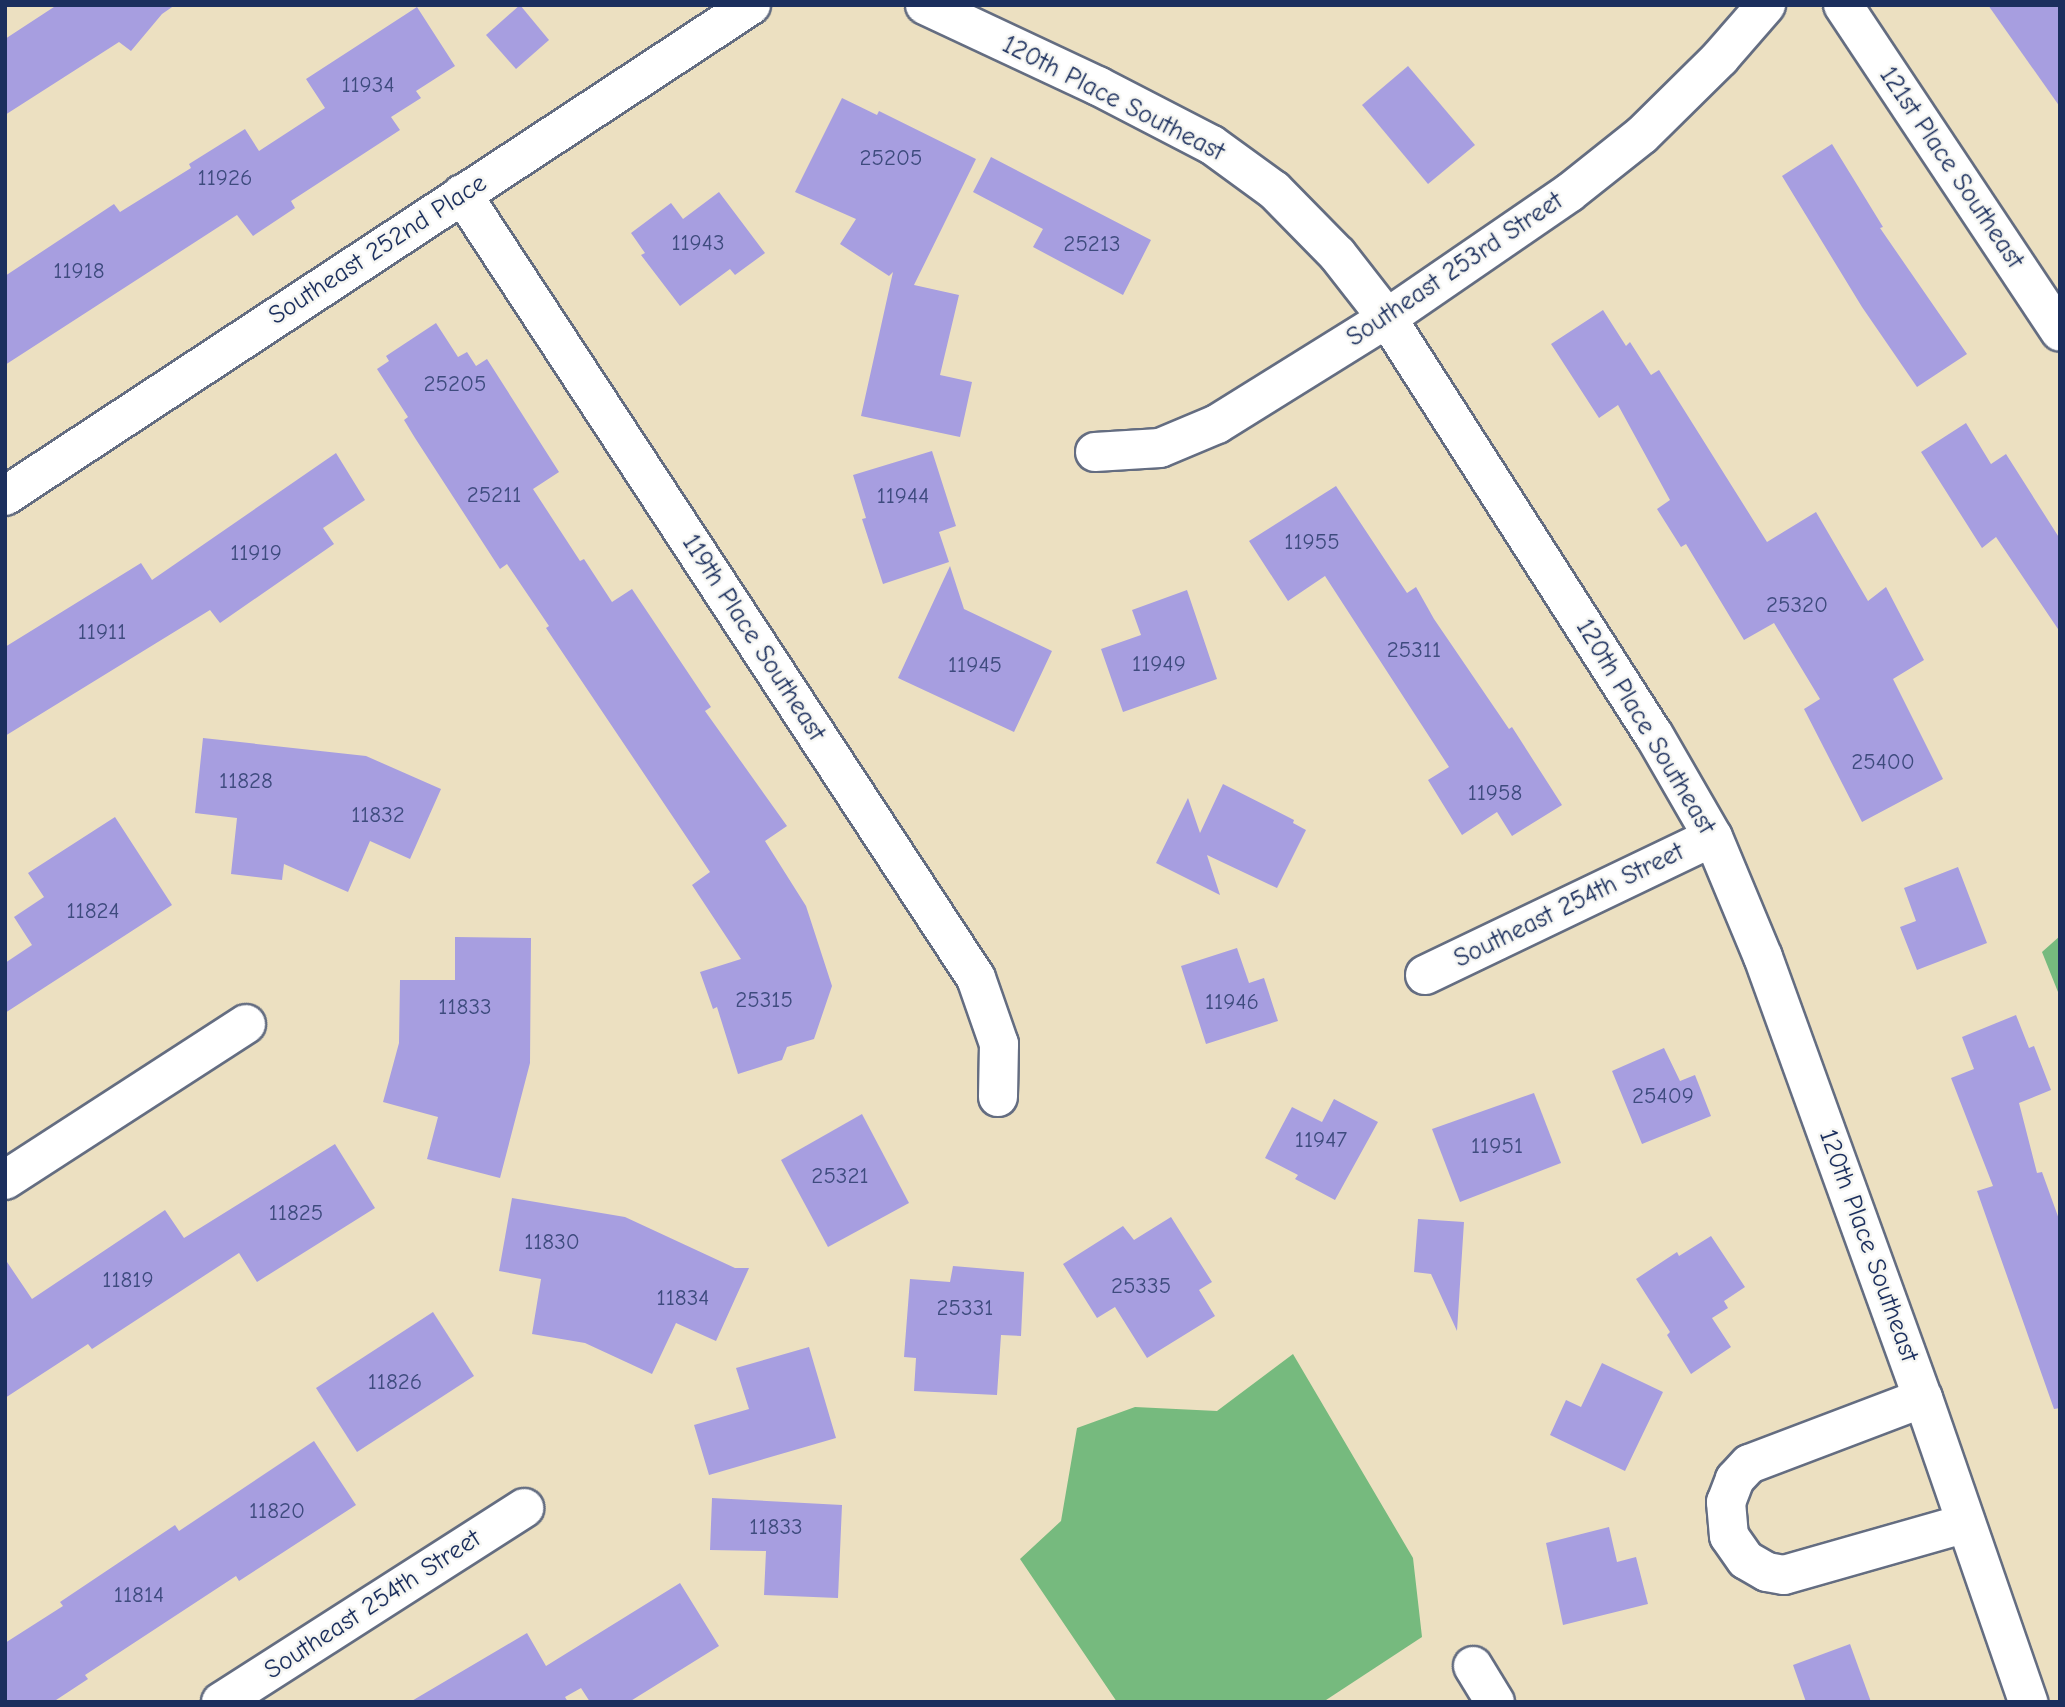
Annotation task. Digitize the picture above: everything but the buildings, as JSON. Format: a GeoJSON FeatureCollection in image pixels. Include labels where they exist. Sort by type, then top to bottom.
{"type":"FeatureCollection","features":[{"type":"Feature","properties":{"kind":"street","name":"Southeast 252nd Place"},"geometry":{"type":"LineString","coordinates":[[5,496],[751,5]]}},
{"type":"Feature","properties":{"kind":"street","name":"120th Place Southeast"},"geometry":{"type":"LineString","coordinates":[[925,5],[1098,86],[1212,145],[1274,190],[1336,254],[1387,318],[1654,736],[1713,837],[1763,957],[1923,1398],[2028,1702]]}},
{"type":"Feature","properties":{"kind":"street","name":"Southeast 253rd Street"},"geometry":{"type":"LineString","coordinates":[[1095,452],[1160,448],[1217,424],[1387,318],[1569,193],[1642,135],[1720,58],[1766,5]]}},
{"type":"Feature","properties":{"kind":"street","name":"121st Place Southeast"},"geometry":{"type":"LineString","coordinates":[[1843,5],[2060,331]]}},
{"type":"Feature","properties":{"kind":"street","name":"119th Place Southeast"},"geometry":{"type":"LineString","coordinates":[[462,194],[976,978],[999,1044],[998,1097]]}},
{"type":"Feature","properties":{"kind":"street","name":"Southeast 254th Street"},"geometry":{"type":"LineString","coordinates":[[1425,975],[1713,837]]}},
{"type":"Feature","properties":{"kind":"street"},"geometry":{"type":"LineString","coordinates":[[5,1180],[246,1024]]}},
{"type":"Feature","properties":{"kind":"street"},"geometry":{"type":"LineString","coordinates":[[1923,1398],[1749,1464],[1735,1479],[1726,1502],[1729,1535],[1746,1559],[1766,1572],[1784,1575],[1966,1523]]}},
{"type":"Feature","properties":{"kind":"street","name":"Southeast 254th Street"},"geometry":{"type":"LineString","coordinates":[[221,1702],[524,1508]]}},
{"type":"Feature","properties":{"kind":"street"},"geometry":{"type":"LineString","coordinates":[[1472,1666],[1495,1702]]}},
{"type":"Feature","properties":{"kind":"green space"},"geometry":{"type":"Polygon","coordinates":[[[2060,936],[2060,997],[2042,952],[2060,936]]]}},
{"type":"Feature","properties":{"kind":"green space"},"geometry":{"type":"Polygon","coordinates":[[[1293,1354],[1413,1558],[1422,1637],[1323,1702],[1117,1702],[1020,1559],[1061,1521],[1077,1428],[1135,1407],[1217,1411],[1293,1354]]]}}]}
